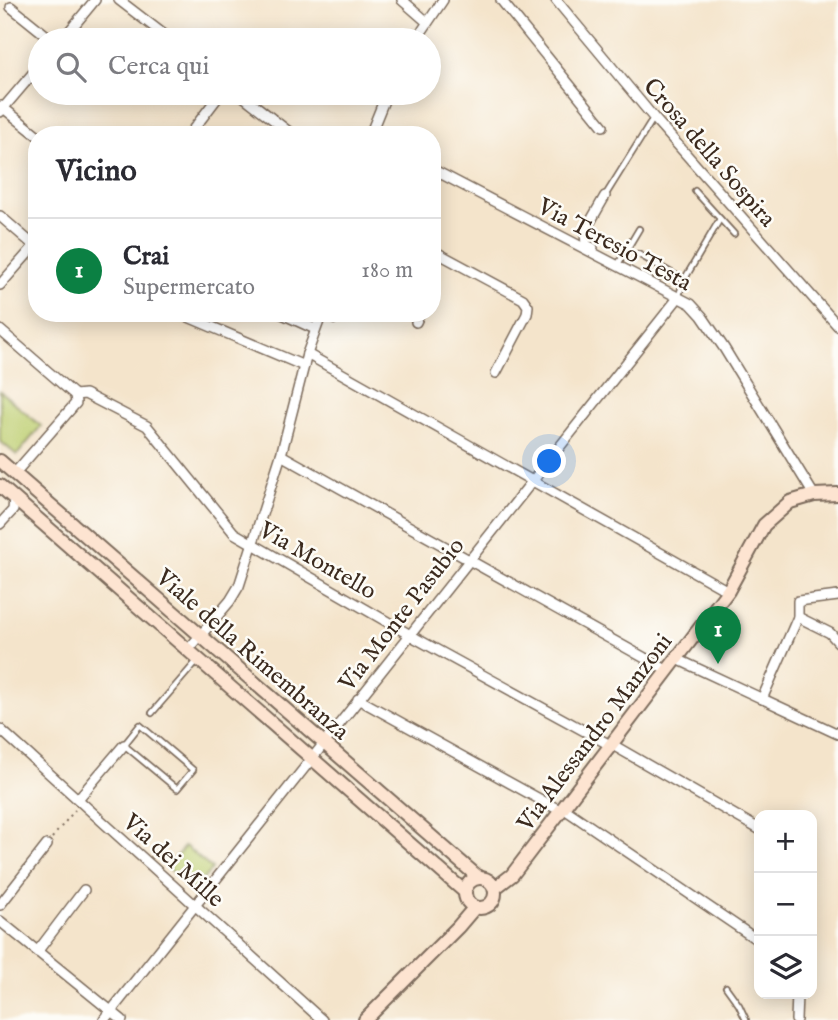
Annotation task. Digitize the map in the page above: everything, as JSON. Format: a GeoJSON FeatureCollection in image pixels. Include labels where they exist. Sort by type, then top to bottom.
{"type":"FeatureCollection","features":[{"type":"Feature","properties":{"kind":"street"},"geometry":{"type":"LineString","coordinates":[[72,28],[95,0]]}},
{"type":"Feature","properties":{"kind":"street"},"geometry":{"type":"LineString","coordinates":[[120,0],[156,28]]}},
{"type":"Feature","properties":{"kind":"street"},"geometry":{"type":"LineString","coordinates":[[402,0],[426,21]]}},
{"type":"Feature","properties":{"kind":"street"},"geometry":{"type":"LineString","coordinates":[[422,28],[443,0]]}},
{"type":"Feature","properties":{"kind":"street"},"geometry":{"type":"LineString","coordinates":[[501,0],[603,126]]}},
{"type":"Feature","properties":{"kind":"street","name":"Crosa della Sospira"},"geometry":{"type":"LineString","coordinates":[[556,0],[654,118],[838,326]]}},
{"type":"Feature","properties":{"kind":"street"},"geometry":{"type":"LineString","coordinates":[[11,7],[37,28]]}},
{"type":"Feature","properties":{"kind":"street"},"geometry":{"type":"LineString","coordinates":[[28,78],[1,108],[28,128]]}},
{"type":"Feature","properties":{"kind":"street"},"geometry":{"type":"LineString","coordinates":[[196,126],[213,105]]}},
{"type":"Feature","properties":{"kind":"street"},"geometry":{"type":"LineString","coordinates":[[254,105],[281,126]]}},
{"type":"Feature","properties":{"kind":"street"},"geometry":{"type":"LineString","coordinates":[[374,126],[382,105]]}},
{"type":"Feature","properties":{"kind":"street","name":"Via Teresio Testa"},"geometry":{"type":"LineString","coordinates":[[441,174],[691,304],[717,337],[814,495]]}},
{"type":"Feature","properties":{"kind":"street"},"geometry":{"type":"LineString","coordinates":[[605,197],[585,231],[586,244],[618,264]]}},
{"type":"Feature","properties":{"kind":"street"},"geometry":{"type":"LineString","coordinates":[[0,216],[28,239]]}},
{"type":"Feature","properties":{"kind":"street"},"geometry":{"type":"LineString","coordinates":[[0,285],[28,255]]}},
{"type":"Feature","properties":{"kind":"street"},"geometry":{"type":"LineString","coordinates":[[441,255],[523,299],[528,306],[527,314],[496,373]]}},
{"type":"Feature","properties":{"kind":"street","name":"Via Monte Pasubio"},"geometry":{"type":"LineString","coordinates":[[104,1020],[678,298]]}},
{"type":"Feature","properties":{"kind":"street"},"geometry":{"type":"LineString","coordinates":[[200,322],[304,366]]}},
{"type":"Feature","properties":{"kind":"street"},"geometry":{"type":"LineString","coordinates":[[299,322],[315,330]]}},
{"type":"Feature","properties":{"kind":"street"},"geometry":{"type":"LineString","coordinates":[[188,650],[236,593],[281,456],[307,354],[318,322]]}},
{"type":"Feature","properties":{"kind":"street","name":"Via Montello"},"geometry":{"type":"LineString","coordinates":[[0,330],[75,395],[85,394],[147,426],[234,533],[754,826]]}},
{"type":"Feature","properties":{"kind":"street"},"geometry":{"type":"LineString","coordinates":[[307,354],[728,591]]}},
{"type":"Feature","properties":{"kind":"street"},"geometry":{"type":"LineString","coordinates":[[2,488],[3,480],[13,473],[76,403],[75,395]]}},
{"type":"Feature","properties":{"kind":"street"},"geometry":{"type":"LineString","coordinates":[[281,456],[668,671]]}},
{"type":"Feature","properties":{"kind":"street","name":"Viale della Rimembranza"},"geometry":{"type":"LineString","coordinates":[[0,461],[478,877]]}},
{"type":"Feature","properties":{"kind":"street","name":"Viale della Rimembranza"},"geometry":{"type":"LineString","coordinates":[[2,488],[465,892]]}},
{"type":"Feature","properties":{"kind":"street"},"geometry":{"type":"LineString","coordinates":[[0,524],[13,510],[16,500],[28,498],[32,489]]}},
{"type":"Feature","properties":{"kind":"street","name":"Via Alessandro Manzoni"},"geometry":{"type":"LineString","coordinates":[[495,888],[512,875],[728,591],[764,525],[790,502],[814,495],[838,494]]}},
{"type":"Feature","properties":{"kind":"street"},"geometry":{"type":"LineString","coordinates":[[762,699],[798,617],[798,601],[838,596]]}},
{"type":"Feature","properties":{"kind":"street"},"geometry":{"type":"LineString","coordinates":[[798,617],[830,633],[838,642]]}},
{"type":"Feature","properties":{"kind":"street"},"geometry":{"type":"LineString","coordinates":[[677,659],[838,734]]}},
{"type":"Feature","properties":{"kind":"street"},"geometry":{"type":"LineString","coordinates":[[358,699],[562,809],[754,938]]}},
{"type":"Feature","properties":{"kind":"street","name":"Via dei Mille"},"geometry":{"type":"LineString","coordinates":[[0,729],[322,1020]]}},
{"type":"Feature","properties":{"kind":"street"},"geometry":{"type":"LineString","coordinates":[[78,799],[124,744]]}},
{"type":"Feature","properties":{"kind":"street"},"geometry":{"type":"LineString","coordinates":[[0,905],[47,845]]}},
{"type":"Feature","properties":{"kind":"street"},"geometry":{"type":"LineString","coordinates":[[478,877],[488,880],[495,888],[491,904],[484,908],[475,907],[467,899],[465,892],[471,881],[478,877]]}},
{"type":"Feature","properties":{"kind":"street"},"geometry":{"type":"LineString","coordinates":[[37,952],[84,890]]}},
{"type":"Feature","properties":{"kind":"street"},"geometry":{"type":"LineString","coordinates":[[365,1020],[458,928],[475,907]]}},
{"type":"Feature","properties":{"kind":"street"},"geometry":{"type":"LineString","coordinates":[[0,921],[122,1020]]}},
{"type":"Feature","properties":{"kind":"street"},"geometry":{"type":"LineString","coordinates":[[796,1020],[797,999]]}},
{"type":"Feature","properties":{"kind":"lane"},"geometry":{"type":"LineString","coordinates":[[605,197],[654,118]]}},
{"type":"Feature","properties":{"kind":"lane"},"geometry":{"type":"LineString","coordinates":[[695,191],[734,234]]}},
{"type":"Feature","properties":{"kind":"lane"},"geometry":{"type":"LineString","coordinates":[[678,298],[684,280],[720,219]]}},
{"type":"Feature","properties":{"kind":"lane"},"geometry":{"type":"LineString","coordinates":[[618,264],[639,229]]}},
{"type":"Feature","properties":{"kind":"lane"},"geometry":{"type":"LineString","coordinates":[[638,254],[684,280]]}},
{"type":"Feature","properties":{"kind":"lane"},"geometry":{"type":"LineString","coordinates":[[152,713],[198,659]]}},
{"type":"Feature","properties":{"kind":"lane"},"geometry":{"type":"LineString","coordinates":[[140,725],[193,770],[177,789],[124,744],[140,725]]}},
{"type":"Feature","properties":{"kind":"lane"},"geometry":{"type":"LineString","coordinates":[[726,988],[746,1020]]}},
{"type":"Feature","properties":{"kind":"path"},"geometry":{"type":"LineString","coordinates":[[47,845],[76,810]]}},
{"type":"Feature","properties":{"kind":"green space"},"geometry":{"type":"Polygon","coordinates":[[[0,391],[41,426],[17,455],[0,441],[0,391]]]}},
{"type":"Feature","properties":{"kind":"green space"},"geometry":{"type":"Polygon","coordinates":[[[185,846],[212,869],[194,890],[167,867],[185,846]]]}},
{"type":"Feature","properties":{"kind":"place","name":"Crai"},"geometry":{"type":"Point","coordinates":[718,664]}}]}
